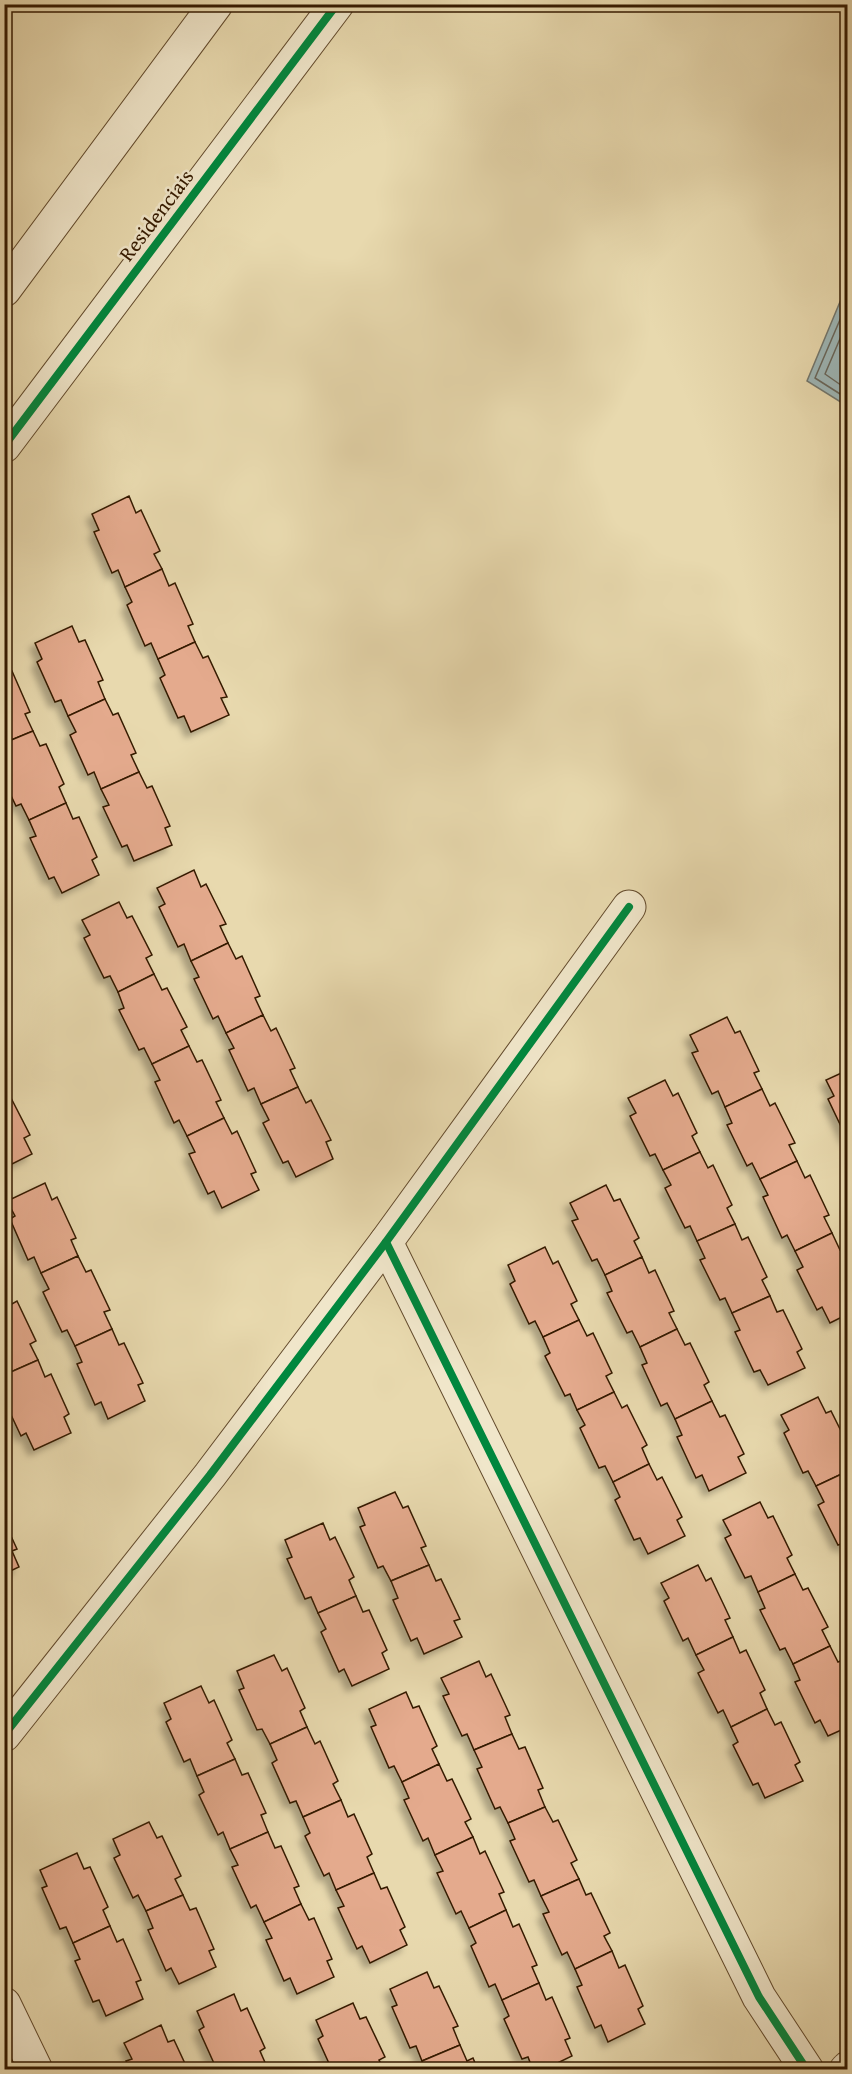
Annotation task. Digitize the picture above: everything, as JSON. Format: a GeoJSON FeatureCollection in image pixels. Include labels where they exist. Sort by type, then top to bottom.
{"type":"FeatureCollection","features":[{"type":"Feature","properties":{"kind":"street"},"geometry":{"type":"LineString","coordinates":[[4,290],[216,4]]}},
{"type":"Feature","properties":{"kind":"street","name":"Residenciais"},"geometry":{"type":"LineString","coordinates":[[4,446],[337,4]]}},
{"type":"Feature","properties":{"kind":"street"},"geometry":{"type":"LineString","coordinates":[[4,1735],[210,1475],[386,1242],[629,907]]}},
{"type":"Feature","properties":{"kind":"street"},"geometry":{"type":"LineString","coordinates":[[386,1242],[759,1997],[807,2070]]}},
{"type":"Feature","properties":{"kind":"street"},"geometry":{"type":"LineString","coordinates":[[4,2004],[36,2070]]}},
{"type":"Feature","properties":{"kind":"water"},"geometry":{"type":"Polygon","coordinates":[[[847,285],[848,406],[807,381],[847,285]]]}},
{"type":"Feature","properties":{"kind":"building"},"geometry":{"type":"Polygon","coordinates":[[[129,496],[136,513],[141,510],[160,551],[154,554],[162,569],[125,587],[118,570],[112,573],[94,532],[99,530],[92,514],[129,496]]]}},
{"type":"Feature","properties":{"kind":"building"},"geometry":{"type":"Polygon","coordinates":[[[162,569],[169,586],[175,583],[193,624],[188,626],[195,642],[158,659],[151,643],[145,646],[127,605],[132,602],[125,587],[162,569]]]}},
{"type":"Feature","properties":{"kind":"building"},"geometry":{"type":"Polygon","coordinates":[[[72,626],[79,642],[85,640],[103,680],[98,682],[105,699],[68,716],[61,700],[55,702],[37,662],[42,659],[35,643],[72,626]]]}},
{"type":"Feature","properties":{"kind":"building"},"geometry":{"type":"Polygon","coordinates":[[[195,642],[203,658],[208,656],[227,697],[221,698],[229,715],[191,732],[184,716],[178,718],[160,678],[165,675],[158,659],[195,642]]]}},
{"type":"Feature","properties":{"kind":"building"},"geometry":{"type":"Polygon","coordinates":[[[4,668],[7,674],[12,671],[30,712],[25,714],[33,731],[4,743],[4,668]]]}},
{"type":"Feature","properties":{"kind":"building"},"geometry":{"type":"Polygon","coordinates":[[[105,699],[113,715],[118,713],[136,753],[131,755],[139,772],[101,789],[94,772],[88,775],[70,735],[76,732],[68,716],[105,699]]]}},
{"type":"Feature","properties":{"kind":"building"},"geometry":{"type":"Polygon","coordinates":[[[33,731],[40,746],[46,744],[64,784],[59,787],[66,803],[29,820],[21,804],[16,806],[4,781],[4,743],[33,731]]]}},
{"type":"Feature","properties":{"kind":"building"},"geometry":{"type":"Polygon","coordinates":[[[139,772],[147,788],[152,786],[170,826],[165,828],[172,845],[134,861],[127,845],[122,847],[103,807],[109,805],[101,789],[139,772]]]}},
{"type":"Feature","properties":{"kind":"building"},"geometry":{"type":"Polygon","coordinates":[[[66,803],[73,819],[79,817],[97,857],[92,860],[99,875],[62,893],[54,877],[49,879],[30,838],[36,836],[29,820],[66,803]]]}},
{"type":"Feature","properties":{"kind":"building"},"geometry":{"type":"Polygon","coordinates":[[[194,870],[201,887],[206,884],[226,924],[220,926],[228,943],[191,961],[184,944],[178,947],[159,907],[165,904],[157,888],[194,870]]]}},
{"type":"Feature","properties":{"kind":"building"},"geometry":{"type":"Polygon","coordinates":[[[119,902],[127,918],[132,916],[152,955],[146,958],[154,974],[118,992],[110,976],[104,978],[84,938],[90,935],[82,920],[119,902]]]}},
{"type":"Feature","properties":{"kind":"building"},"geometry":{"type":"Polygon","coordinates":[[[228,943],[236,959],[242,956],[260,996],[255,998],[263,1015],[226,1033],[218,1016],[213,1019],[194,979],[199,977],[191,961],[228,943]]]}},
{"type":"Feature","properties":{"kind":"building"},"geometry":{"type":"Polygon","coordinates":[[[154,974],[162,990],[167,988],[187,1027],[181,1030],[189,1046],[152,1064],[144,1048],[139,1050],[119,1010],[124,1008],[118,992],[154,974]]]}},
{"type":"Feature","properties":{"kind":"building"},"geometry":{"type":"Polygon","coordinates":[[[263,1015],[271,1031],[276,1028],[295,1068],[290,1070],[298,1087],[261,1104],[254,1088],[248,1091],[229,1050],[234,1048],[226,1033],[263,1015]]]}},
{"type":"Feature","properties":{"kind":"building"},"geometry":{"type":"Polygon","coordinates":[[[727,1017],[735,1033],[740,1031],[759,1071],[754,1073],[762,1089],[725,1107],[718,1091],[712,1094],[692,1053],[698,1051],[690,1035],[727,1017]]]}},
{"type":"Feature","properties":{"kind":"building"},"geometry":{"type":"Polygon","coordinates":[[[189,1046],[197,1062],[202,1060],[221,1100],[216,1102],[224,1118],[187,1136],[179,1120],[174,1123],[155,1082],[160,1080],[152,1064],[189,1046]]]}},
{"type":"Feature","properties":{"kind":"building"},"geometry":{"type":"Polygon","coordinates":[[[848,1070],[847,1139],[828,1099],[834,1096],[826,1080],[848,1070]]]}},
{"type":"Feature","properties":{"kind":"building"},"geometry":{"type":"Polygon","coordinates":[[[665,1080],[673,1096],[678,1093],[697,1133],[692,1136],[700,1152],[663,1170],[655,1154],[650,1156],[630,1116],[636,1113],[628,1098],[665,1080]]]}},
{"type":"Feature","properties":{"kind":"building"},"geometry":{"type":"Polygon","coordinates":[[[298,1087],[306,1103],[311,1100],[331,1140],[326,1142],[333,1159],[296,1177],[288,1161],[283,1163],[263,1123],[269,1120],[261,1104],[298,1087]]]}},
{"type":"Feature","properties":{"kind":"building"},"geometry":{"type":"Polygon","coordinates":[[[762,1089],[770,1106],[775,1103],[795,1143],[789,1145],[797,1161],[760,1179],[752,1163],[747,1166],[727,1125],[732,1123],[725,1107],[762,1089]]]}},
{"type":"Feature","properties":{"kind":"building"},"geometry":{"type":"Polygon","coordinates":[[[10,1096],[30,1135],[24,1138],[32,1154],[4,1168],[4,1098],[10,1096]]]}},
{"type":"Feature","properties":{"kind":"building"},"geometry":{"type":"Polygon","coordinates":[[[224,1118],[232,1134],[237,1131],[256,1172],[251,1174],[259,1190],[222,1208],[214,1191],[208,1194],[189,1154],[195,1152],[187,1136],[224,1118]]]}},
{"type":"Feature","properties":{"kind":"building"},"geometry":{"type":"Polygon","coordinates":[[[700,1152],[708,1168],[713,1165],[732,1205],[727,1208],[735,1224],[697,1241],[690,1226],[685,1228],[665,1188],[671,1185],[663,1170],[700,1152]]]}},
{"type":"Feature","properties":{"kind":"building"},"geometry":{"type":"Polygon","coordinates":[[[797,1161],[805,1178],[810,1175],[829,1215],[824,1217],[832,1233],[795,1251],[787,1235],[782,1238],[763,1197],[768,1195],[760,1179],[797,1161]]]}},
{"type":"Feature","properties":{"kind":"building"},"geometry":{"type":"Polygon","coordinates":[[[45,1183],[52,1200],[57,1197],[76,1238],[71,1240],[78,1256],[41,1273],[34,1257],[28,1260],[10,1219],[15,1216],[7,1201],[45,1183]]]}},
{"type":"Feature","properties":{"kind":"building"},"geometry":{"type":"Polygon","coordinates":[[[606,1185],[614,1201],[620,1199],[639,1238],[634,1241],[642,1257],[605,1275],[597,1259],[592,1261],[572,1221],[578,1219],[570,1203],[606,1185]]]}},
{"type":"Feature","properties":{"kind":"building"},"geometry":{"type":"Polygon","coordinates":[[[735,1224],[742,1240],[748,1237],[767,1277],[762,1280],[770,1296],[732,1313],[725,1298],[720,1300],[700,1260],[705,1258],[697,1241],[735,1224]]]}},
{"type":"Feature","properties":{"kind":"building"},"geometry":{"type":"Polygon","coordinates":[[[832,1233],[840,1250],[845,1247],[848,1253],[848,1314],[830,1323],[822,1307],[817,1310],[797,1270],[803,1267],[795,1251],[832,1233]]]}},
{"type":"Feature","properties":{"kind":"building"},"geometry":{"type":"Polygon","coordinates":[[[545,1247],[553,1264],[558,1261],[577,1301],[571,1304],[579,1320],[543,1337],[535,1321],[529,1324],[510,1284],[515,1281],[508,1265],[545,1247]]]}},
{"type":"Feature","properties":{"kind":"building"},"geometry":{"type":"Polygon","coordinates":[[[78,1256],[86,1272],[91,1270],[110,1310],[104,1312],[112,1329],[75,1346],[67,1330],[62,1332],[43,1292],[49,1289],[41,1273],[78,1256]]]}},
{"type":"Feature","properties":{"kind":"building"},"geometry":{"type":"Polygon","coordinates":[[[642,1257],[649,1273],[655,1270],[674,1311],[669,1313],[677,1329],[640,1347],[632,1331],[627,1333],[607,1293],[612,1291],[605,1275],[642,1257]]]}},
{"type":"Feature","properties":{"kind":"building"},"geometry":{"type":"Polygon","coordinates":[[[4,1289],[12,1304],[17,1301],[36,1341],[30,1344],[38,1360],[4,1375],[4,1289]]]}},
{"type":"Feature","properties":{"kind":"building"},"geometry":{"type":"Polygon","coordinates":[[[770,1296],[777,1312],[783,1310],[802,1349],[797,1352],[805,1368],[768,1385],[760,1370],[754,1372],[735,1332],[740,1330],[732,1313],[770,1296]]]}},
{"type":"Feature","properties":{"kind":"building"},"geometry":{"type":"Polygon","coordinates":[[[579,1320],[587,1336],[593,1333],[612,1373],[606,1376],[614,1392],[577,1410],[570,1394],[565,1396],[545,1356],[550,1353],[543,1337],[579,1320]]]}},
{"type":"Feature","properties":{"kind":"building"},"geometry":{"type":"Polygon","coordinates":[[[112,1329],[119,1345],[124,1343],[143,1383],[138,1385],[145,1401],[108,1419],[101,1402],[95,1405],[77,1364],[82,1362],[75,1346],[112,1329]]]}},
{"type":"Feature","properties":{"kind":"building"},"geometry":{"type":"Polygon","coordinates":[[[677,1329],[685,1345],[690,1343],[709,1382],[704,1385],[712,1401],[675,1419],[667,1403],[661,1406],[642,1365],[647,1363],[640,1347],[677,1329]]]}},
{"type":"Feature","properties":{"kind":"building"},"geometry":{"type":"Polygon","coordinates":[[[38,1360],[45,1377],[51,1374],[69,1414],[64,1417],[71,1433],[34,1450],[26,1433],[21,1436],[4,1400],[4,1395],[8,1393],[4,1386],[4,1375],[38,1360]]]}},
{"type":"Feature","properties":{"kind":"building"},"geometry":{"type":"Polygon","coordinates":[[[614,1392],[622,1408],[627,1405],[647,1445],[642,1448],[649,1464],[613,1482],[605,1466],[599,1468],[580,1428],[585,1425],[577,1410],[614,1392]]]}},
{"type":"Feature","properties":{"kind":"building"},"geometry":{"type":"Polygon","coordinates":[[[818,1397],[826,1413],[831,1411],[848,1445],[848,1452],[845,1453],[848,1457],[848,1471],[816,1486],[808,1471],[803,1473],[784,1433],[789,1430],[781,1415],[818,1397]]]}},
{"type":"Feature","properties":{"kind":"building"},"geometry":{"type":"Polygon","coordinates":[[[712,1401],[720,1417],[725,1415],[744,1454],[738,1457],[746,1473],[709,1491],[702,1475],[696,1478],[677,1437],[682,1435],[675,1419],[712,1401]]]}},
{"type":"Feature","properties":{"kind":"building"},"geometry":{"type":"Polygon","coordinates":[[[649,1464],[657,1480],[662,1477],[682,1517],[677,1520],[685,1536],[648,1554],[640,1538],[634,1540],[615,1500],[620,1497],[613,1482],[649,1464]]]}},
{"type":"Feature","properties":{"kind":"building"},"geometry":{"type":"Polygon","coordinates":[[[848,1471],[848,1551],[844,1543],[838,1545],[818,1505],[824,1502],[816,1486],[848,1471]]]}},
{"type":"Feature","properties":{"kind":"building"},"geometry":{"type":"Polygon","coordinates":[[[395,1492],[403,1508],[408,1506],[426,1546],[421,1548],[429,1565],[391,1581],[383,1566],[378,1568],[360,1527],[365,1525],[358,1508],[395,1492]]]}},
{"type":"Feature","properties":{"kind":"building"},"geometry":{"type":"Polygon","coordinates":[[[760,1502],[768,1518],[773,1516],[792,1555],[787,1558],[795,1574],[758,1592],[751,1576],[745,1578],[725,1538],[731,1535],[723,1520],[760,1502]]]}},
{"type":"Feature","properties":{"kind":"building"},"geometry":{"type":"Polygon","coordinates":[[[4,1521],[17,1549],[12,1551],[19,1567],[4,1574],[4,1521]]]}},
{"type":"Feature","properties":{"kind":"building"},"geometry":{"type":"Polygon","coordinates":[[[323,1523],[330,1540],[335,1537],[354,1577],[349,1580],[356,1596],[318,1613],[311,1597],[305,1599],[287,1559],[292,1557],[285,1540],[323,1523]]]}},
{"type":"Feature","properties":{"kind":"building"},"geometry":{"type":"Polygon","coordinates":[[[429,1565],[436,1581],[441,1579],[460,1619],[454,1621],[462,1637],[424,1654],[417,1638],[411,1641],[393,1600],[398,1598],[391,1581],[429,1565]]]}},
{"type":"Feature","properties":{"kind":"building"},"geometry":{"type":"Polygon","coordinates":[[[698,1565],[706,1581],[711,1578],[730,1618],[725,1620],[733,1637],[696,1655],[688,1638],[683,1641],[664,1601],[669,1598],[661,1583],[698,1565]]]}},
{"type":"Feature","properties":{"kind":"building"},"geometry":{"type":"Polygon","coordinates":[[[795,1574],[803,1590],[808,1588],[828,1627],[822,1630],[830,1646],[793,1664],[785,1648],[780,1650],[760,1610],[765,1608],[758,1592],[795,1574]]]}},
{"type":"Feature","properties":{"kind":"building"},"geometry":{"type":"Polygon","coordinates":[[[356,1596],[363,1612],[369,1610],[387,1650],[382,1653],[389,1669],[352,1686],[344,1669],[339,1672],[321,1632],[326,1629],[318,1613],[356,1596]]]}},
{"type":"Feature","properties":{"kind":"building"},"geometry":{"type":"Polygon","coordinates":[[[733,1637],[740,1653],[746,1650],[765,1690],[760,1693],[767,1709],[731,1727],[723,1710],[718,1713],[698,1673],[704,1670],[696,1655],[733,1637]]]}},
{"type":"Feature","properties":{"kind":"building"},"geometry":{"type":"Polygon","coordinates":[[[830,1646],[838,1662],[843,1660],[848,1670],[848,1727],[828,1736],[820,1720],[815,1723],[795,1682],[800,1680],[793,1664],[830,1646]]]}},
{"type":"Feature","properties":{"kind":"building"},"geometry":{"type":"Polygon","coordinates":[[[274,1655],[282,1671],[287,1668],[305,1708],[300,1711],[307,1727],[270,1744],[262,1729],[257,1730],[239,1690],[244,1688],[237,1671],[274,1655]]]}},
{"type":"Feature","properties":{"kind":"building"},"geometry":{"type":"Polygon","coordinates":[[[479,1661],[486,1677],[491,1674],[510,1715],[505,1717],[512,1734],[474,1750],[467,1734],[462,1736],[443,1696],[449,1694],[441,1678],[479,1661]]]}},
{"type":"Feature","properties":{"kind":"building"},"geometry":{"type":"Polygon","coordinates":[[[201,1686],[209,1703],[214,1700],[232,1740],[227,1743],[235,1759],[197,1776],[190,1759],[184,1762],[166,1722],[171,1719],[164,1703],[201,1686]]]}},
{"type":"Feature","properties":{"kind":"building"},"geometry":{"type":"Polygon","coordinates":[[[406,1692],[413,1708],[419,1706],[437,1746],[432,1749],[439,1764],[402,1782],[394,1766],[389,1768],[371,1727],[376,1725],[369,1709],[406,1692]]]}},
{"type":"Feature","properties":{"kind":"building"},"geometry":{"type":"Polygon","coordinates":[[[767,1709],[775,1725],[781,1722],[800,1762],[795,1765],[803,1781],[765,1798],[758,1783],[753,1785],[733,1745],[738,1742],[731,1727],[767,1709]]]}},
{"type":"Feature","properties":{"kind":"building"},"geometry":{"type":"Polygon","coordinates":[[[307,1727],[315,1744],[320,1741],[338,1781],[333,1784],[341,1800],[303,1817],[296,1801],[290,1803],[272,1763],[277,1760],[270,1744],[307,1727]]]}},
{"type":"Feature","properties":{"kind":"building"},"geometry":{"type":"Polygon","coordinates":[[[512,1734],[519,1749],[525,1747],[543,1788],[538,1790],[545,1807],[508,1823],[500,1807],[495,1809],[477,1769],[482,1767],[474,1750],[512,1734]]]}},
{"type":"Feature","properties":{"kind":"building"},"geometry":{"type":"Polygon","coordinates":[[[235,1759],[242,1775],[248,1773],[266,1813],[261,1815],[268,1832],[230,1849],[223,1832],[218,1835],[199,1795],[204,1792],[197,1776],[235,1759]]]}},
{"type":"Feature","properties":{"kind":"building"},"geometry":{"type":"Polygon","coordinates":[[[439,1764],[447,1781],[452,1779],[471,1819],[465,1822],[473,1837],[435,1855],[428,1838],[423,1841],[404,1800],[409,1798],[402,1782],[439,1764]]]}},
{"type":"Feature","properties":{"kind":"building"},"geometry":{"type":"Polygon","coordinates":[[[341,1800],[348,1817],[354,1814],[372,1854],[367,1857],[374,1873],[336,1890],[329,1873],[324,1876],[305,1836],[310,1833],[303,1817],[341,1800]]]}},
{"type":"Feature","properties":{"kind":"building"},"geometry":{"type":"Polygon","coordinates":[[[545,1807],[553,1822],[558,1820],[577,1860],[571,1863],[579,1879],[541,1896],[534,1880],[529,1882],[510,1841],[515,1839],[508,1823],[545,1807]]]}},
{"type":"Feature","properties":{"kind":"building"},"geometry":{"type":"Polygon","coordinates":[[[149,1822],[157,1838],[162,1836],[181,1876],[175,1879],[183,1895],[146,1911],[138,1895],[133,1898],[114,1858],[120,1855],[113,1839],[149,1822]]]}},
{"type":"Feature","properties":{"kind":"building"},"geometry":{"type":"Polygon","coordinates":[[[268,1832],[275,1848],[281,1846],[299,1886],[294,1888],[301,1904],[264,1922],[256,1905],[251,1908],[232,1867],[238,1865],[230,1849],[268,1832]]]}},
{"type":"Feature","properties":{"kind":"building"},"geometry":{"type":"Polygon","coordinates":[[[473,1837],[480,1854],[485,1851],[504,1892],[499,1894],[506,1910],[469,1928],[461,1911],[456,1914],[437,1873],[443,1871],[435,1855],[473,1837]]]}},
{"type":"Feature","properties":{"kind":"building"},"geometry":{"type":"Polygon","coordinates":[[[77,1853],[84,1869],[90,1867],[108,1907],[103,1910],[110,1926],[73,1943],[66,1927],[60,1929],[42,1888],[47,1886],[40,1870],[77,1853]]]}},
{"type":"Feature","properties":{"kind":"building"},"geometry":{"type":"Polygon","coordinates":[[[374,1873],[381,1889],[387,1887],[405,1927],[400,1930],[407,1945],[370,1963],[362,1946],[357,1949],[338,1908],[344,1906],[336,1890],[374,1873]]]}},
{"type":"Feature","properties":{"kind":"building"},"geometry":{"type":"Polygon","coordinates":[[[579,1879],[586,1895],[591,1893],[610,1933],[604,1936],[612,1951],[575,1969],[567,1952],[562,1955],[543,1914],[549,1912],[541,1896],[579,1879]]]}},
{"type":"Feature","properties":{"kind":"building"},"geometry":{"type":"Polygon","coordinates":[[[183,1895],[190,1910],[196,1908],[214,1949],[209,1951],[216,1967],[179,1984],[171,1968],[166,1971],[148,1930],[153,1928],[146,1911],[183,1895]]]}},
{"type":"Feature","properties":{"kind":"building"},"geometry":{"type":"Polygon","coordinates":[[[301,1904],[309,1920],[314,1918],[332,1959],[327,1961],[334,1977],[297,1994],[290,1978],[284,1981],[266,1940],[272,1938],[264,1922],[301,1904]]]}},
{"type":"Feature","properties":{"kind":"building"},"geometry":{"type":"Polygon","coordinates":[[[506,1910],[513,1927],[519,1924],[537,1965],[532,1967],[539,1983],[502,2000],[495,1984],[489,1987],[471,1946],[476,1943],[469,1928],[506,1910]]]}},
{"type":"Feature","properties":{"kind":"building"},"geometry":{"type":"Polygon","coordinates":[[[110,1926],[117,1942],[123,1939],[141,1980],[136,1982],[143,1999],[106,2016],[99,2000],[93,2002],[75,1961],[80,1959],[73,1943],[110,1926]]]}},
{"type":"Feature","properties":{"kind":"building"},"geometry":{"type":"Polygon","coordinates":[[[612,1951],[619,1968],[625,1965],[643,2006],[638,2009],[645,2024],[608,2042],[601,2025],[595,2028],[577,1987],[582,1985],[575,1969],[612,1951]]]}},
{"type":"Feature","properties":{"kind":"building"},"geometry":{"type":"Polygon","coordinates":[[[427,1972],[434,1988],[439,1986],[458,2026],[453,2028],[460,2045],[422,2061],[416,2046],[410,2048],[392,2007],[397,2005],[390,1989],[427,1972]]]}},
{"type":"Feature","properties":{"kind":"building"},"geometry":{"type":"Polygon","coordinates":[[[539,1983],[546,2000],[552,1997],[570,2038],[565,2040],[572,2056],[543,2070],[533,2070],[528,2057],[522,2059],[504,2019],[509,2016],[502,2000],[539,1983]]]}},
{"type":"Feature","properties":{"kind":"building"},"geometry":{"type":"Polygon","coordinates":[[[234,1994],[241,2011],[247,2008],[265,2048],[260,2051],[267,2067],[262,2070],[224,2070],[223,2067],[217,2070],[199,2030],[204,2027],[197,2011],[234,1994]]]}},
{"type":"Feature","properties":{"kind":"building"},"geometry":{"type":"Polygon","coordinates":[[[353,2003],[360,2019],[366,2017],[385,2057],[379,2060],[384,2070],[332,2070],[318,2039],[323,2036],[316,2020],[353,2003]]]}},
{"type":"Feature","properties":{"kind":"building"},"geometry":{"type":"Polygon","coordinates":[[[161,2025],[168,2042],[174,2040],[188,2070],[130,2070],[126,2061],[132,2059],[124,2043],[161,2025]]]}},
{"type":"Feature","properties":{"kind":"building"},"geometry":{"type":"Polygon","coordinates":[[[460,2045],[467,2061],[473,2058],[478,2070],[426,2070],[422,2061],[460,2045]]]}},
{"type":"Feature","properties":{"kind":"cycle path"},"geometry":{"type":"LineString","coordinates":[[4,446],[337,4]]}},
{"type":"Feature","properties":{"kind":"cycle path"},"geometry":{"type":"LineString","coordinates":[[4,1735],[210,1475],[386,1242],[629,907]]}},
{"type":"Feature","properties":{"kind":"cycle path"},"geometry":{"type":"LineString","coordinates":[[386,1242],[759,1997],[807,2070]]}}]}
